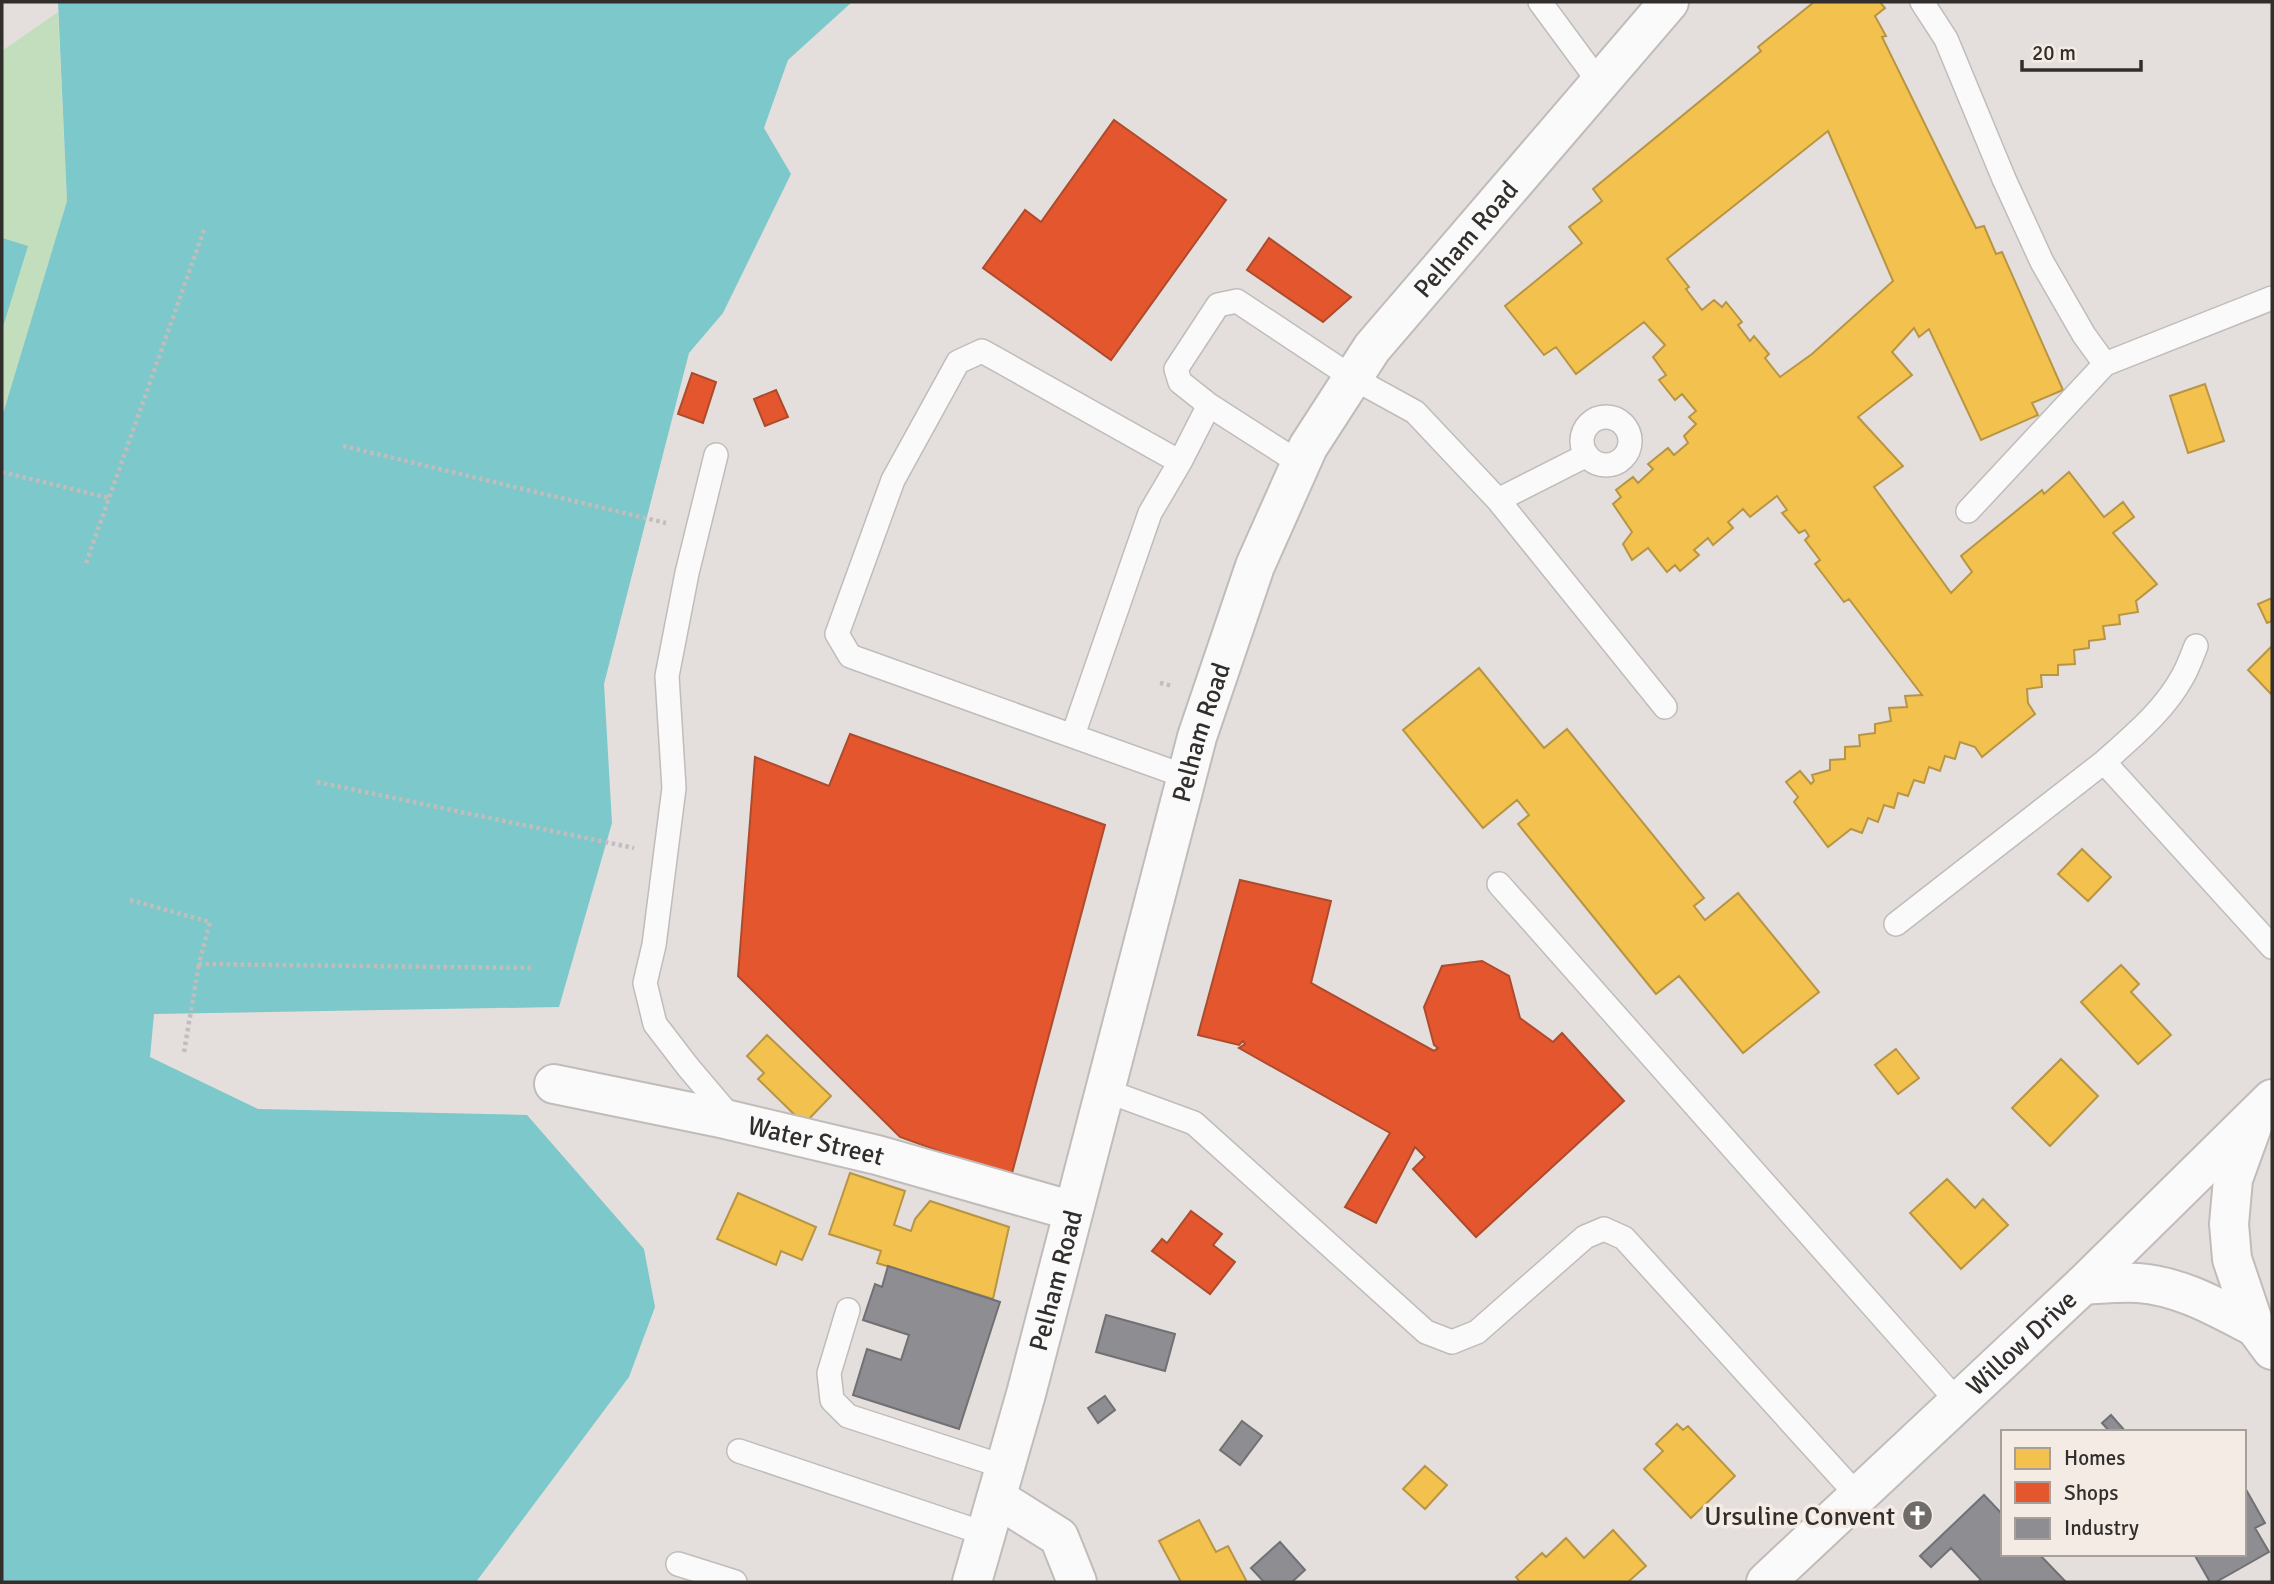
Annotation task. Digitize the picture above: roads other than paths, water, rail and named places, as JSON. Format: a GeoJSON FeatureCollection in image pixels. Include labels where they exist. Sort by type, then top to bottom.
{"type":"FeatureCollection","features":[{"type":"Feature","properties":{"kind":"main road","name":"Pelham Road"},"geometry":{"type":"LineString","coordinates":[[972,1582],[1030,1381],[1198,737],[1255,566],[1308,447],[1372,348],[1669,2]]}},
{"type":"Feature","properties":{"kind":"main road","name":"Water Street"},"geometry":{"type":"LineString","coordinates":[[554,1084],[735,1122],[877,1156],[1073,1211]]}},
{"type":"Feature","properties":{"kind":"main road","name":"Willow Drive"},"geometry":{"type":"LineString","coordinates":[[1775,1578],[1858,1496],[2083,1285],[2264,1108]]}},
{"type":"Feature","properties":{"kind":"main road"},"geometry":{"type":"LineString","coordinates":[[2264,1108],[2233,1179],[2229,1224],[2232,1259],[2264,1338]]}},
{"type":"Feature","properties":{"kind":"main road"},"geometry":{"type":"LineString","coordinates":[[2083,1285],[2138,1283],[2172,1290],[2204,1301],[2264,1338]]}},
{"type":"Feature","properties":{"kind":"main road"},"geometry":{"type":"LineString","coordinates":[[1001,1482],[1059,1537],[1077,1582]]}},
{"type":"Feature","properties":{"kind":"lane"},"geometry":{"type":"LineString","coordinates":[[1540,2],[1599,82]]}},
{"type":"Feature","properties":{"kind":"lane"},"geometry":{"type":"LineString","coordinates":[[1922,2],[1946,39],[2042,262],[2084,335],[2105,364]]}},
{"type":"Feature","properties":{"kind":"lane"},"geometry":{"type":"LineString","coordinates":[[1968,511],[2105,364],[2272,298]]}},
{"type":"Feature","properties":{"kind":"lane"},"geometry":{"type":"LineString","coordinates":[[1301,464],[1209,405],[1180,382],[1176,369],[1218,305],[1237,301],[1353,378],[1416,412],[1498,500],[1665,707]]}},
{"type":"Feature","properties":{"kind":"lane"},"geometry":{"type":"LineString","coordinates":[[1180,462],[982,351],[958,362],[894,480],[837,634],[850,656],[1187,777]]}},
{"type":"Feature","properties":{"kind":"lane"},"geometry":{"type":"LineString","coordinates":[[1073,735],[1150,513],[1209,405]]}},
{"type":"Feature","properties":{"kind":"lane"},"geometry":{"type":"LineString","coordinates":[[716,455],[667,676],[674,788],[654,945],[645,983],[655,1024],[735,1122]]}},
{"type":"Feature","properties":{"kind":"lane"},"geometry":{"type":"LineString","coordinates":[[1498,500],[1587,455]]}},
{"type":"Feature","properties":{"kind":"lane"},"geometry":{"type":"LineString","coordinates":[[1896,924],[2104,762],[2147,723],[2183,677],[2196,646]]}},
{"type":"Feature","properties":{"kind":"lane"},"geometry":{"type":"LineString","coordinates":[[2104,762],[2272,947]]}},
{"type":"Feature","properties":{"kind":"lane"},"geometry":{"type":"LineString","coordinates":[[1499,884],[1958,1402]]}},
{"type":"Feature","properties":{"kind":"lane"},"geometry":{"type":"LineString","coordinates":[[1104,1090],[1194,1123],[1426,1332],[1451,1342],[1477,1332],[1585,1237],[1604,1228],[1624,1238],[1858,1496]]}},
{"type":"Feature","properties":{"kind":"lane"},"geometry":{"type":"LineString","coordinates":[[848,1310],[829,1373],[832,1399],[848,1416],[1001,1482]]}},
{"type":"Feature","properties":{"kind":"lane"},"geometry":{"type":"LineString","coordinates":[[739,1451],[986,1534]]}},
{"type":"Feature","properties":{"kind":"lane"},"geometry":{"type":"LineString","coordinates":[[678,1564],[735,1582]]}},
{"type":"Feature","properties":{"kind":"water"},"geometry":{"type":"Polygon","coordinates":[[[58,2],[852,2],[788,60],[764,128],[791,174],[723,313],[689,353],[604,684],[612,823],[559,1007],[154,1014],[150,1057],[258,1109],[527,1115],[644,1249],[655,1307],[629,1377],[476,1582],[2,1582],[2,417],[67,201],[58,2]]]}},
{"type":"Feature","properties":{"kind":"water"},"geometry":{"type":"Polygon","coordinates":[[[2,238],[28,246],[2,330],[2,238]]]}},
{"type":"Feature","properties":{"kind":"place","name":"Ursuline Convent"},"geometry":{"type":"Point","coordinates":[1918,1516]}}]}
